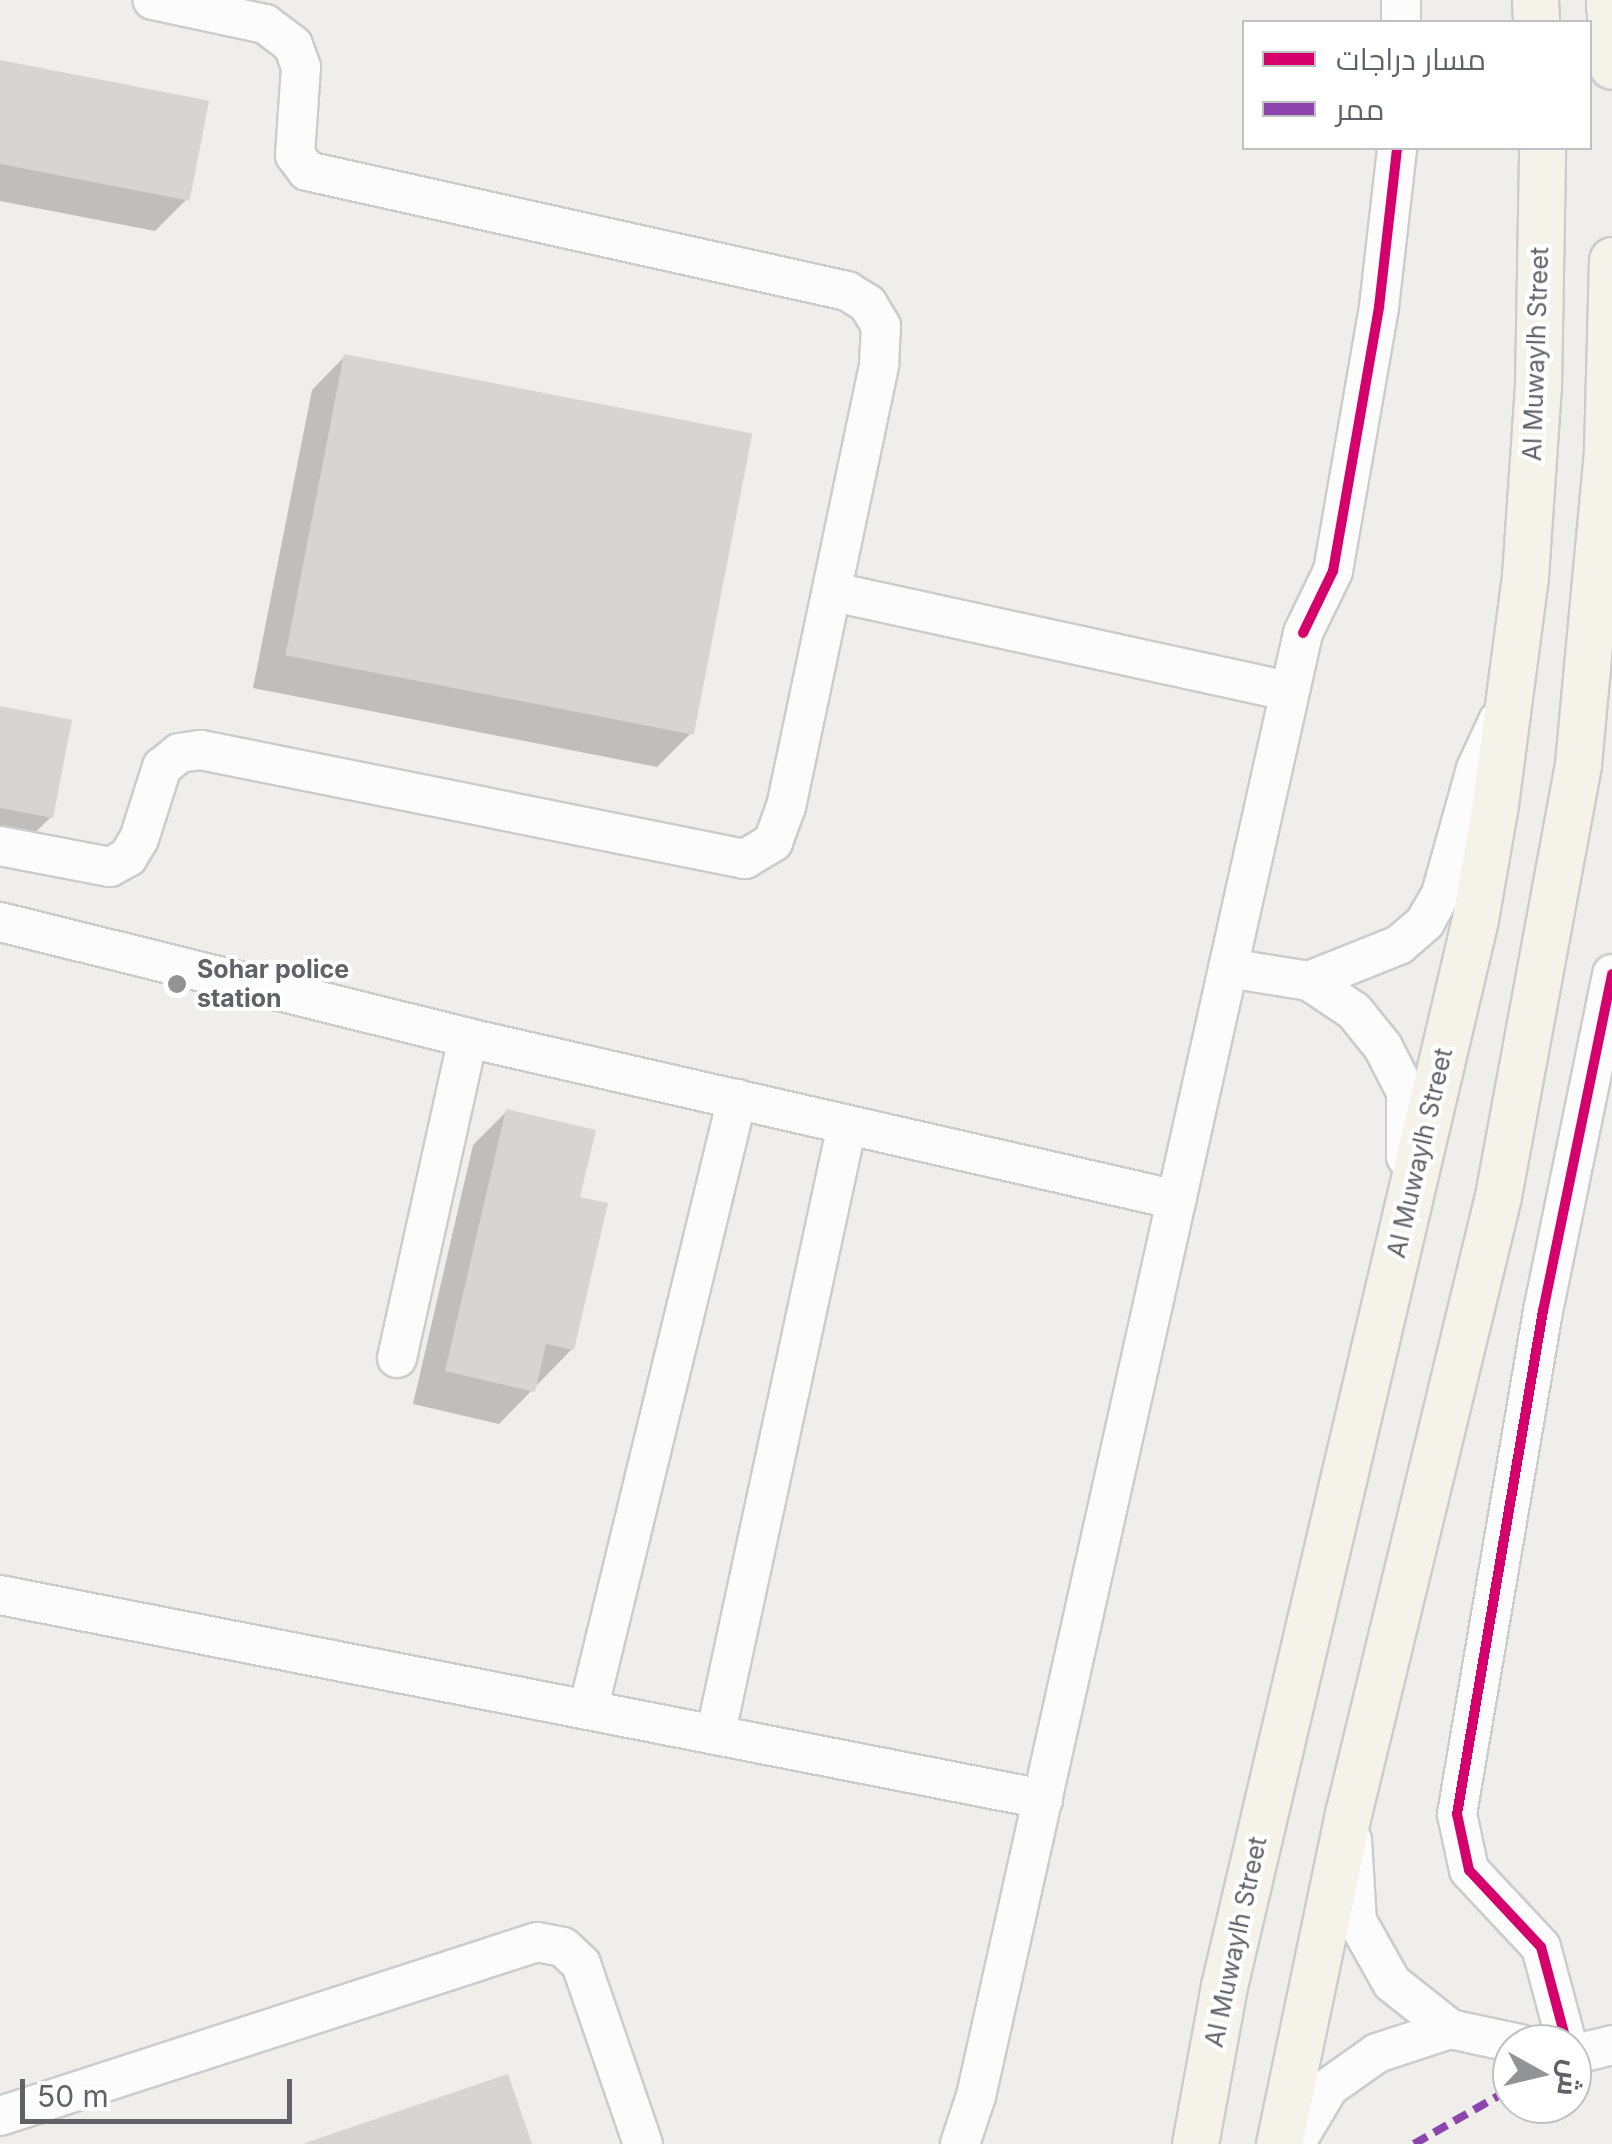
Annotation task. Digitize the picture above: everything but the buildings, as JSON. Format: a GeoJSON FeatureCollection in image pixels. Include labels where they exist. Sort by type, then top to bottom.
{"type":"FeatureCollection","features":[{"type":"Feature","properties":{"kind":"main road"},"geometry":{"type":"LineString","coordinates":[[1609,0],[1612,66]]}},
{"type":"Feature","properties":{"kind":"main road","name":"Al Muwaylh Street"},"geometry":{"type":"LineString","coordinates":[[1195,2144],[1224,1986],[1475,918],[1512,690],[1538,386],[1542,150]]}},
{"type":"Feature","properties":{"kind":"main road"},"geometry":{"type":"LineString","coordinates":[[1279,2144],[1350,1810],[1498,1196],[1578,764],[1606,451],[1612,260]]}},
{"type":"Feature","properties":{"kind":"street"},"geometry":{"type":"LineString","coordinates":[[0,846],[110,866],[128,857],[139,838],[162,767],[179,753],[201,750],[745,858],[774,842],[786,807],[834,592],[882,339],[868,304],[831,286],[308,170],[295,155],[301,67],[293,45],[265,24],[153,0]]}},
{"type":"Feature","properties":{"kind":"street"},"geometry":{"type":"LineString","coordinates":[[960,2144],[1043,1799],[1289,691],[1303,633],[1332,571],[1379,306],[1396,150]]}},
{"type":"Feature","properties":{"kind":"street"},"geometry":{"type":"LineString","coordinates":[[834,592],[1289,691]]}},
{"type":"Feature","properties":{"kind":"street"},"geometry":{"type":"LineString","coordinates":[[1308,981],[1400,945],[1425,922],[1444,883],[1476,769],[1512,690]]}},
{"type":"Feature","properties":{"kind":"street"},"geometry":{"type":"LineString","coordinates":[[0,922],[468,1038],[1177,1200]]}},
{"type":"Feature","properties":{"kind":"street"},"geometry":{"type":"LineString","coordinates":[[1228,968],[1308,981],[1370,1028],[1406,1092],[1398,1249]]}},
{"type":"Feature","properties":{"kind":"street"},"geometry":{"type":"LineString","coordinates":[[1562,2024],[1541,1947],[1469,1870],[1457,1814],[1542,1311],[1612,974]]}},
{"type":"Feature","properties":{"kind":"street"},"geometry":{"type":"LineString","coordinates":[[397,1358],[468,1038]]}},
{"type":"Feature","properties":{"kind":"street"},"geometry":{"type":"LineString","coordinates":[[589,1706],[736,1099]]}},
{"type":"Feature","properties":{"kind":"street"},"geometry":{"type":"LineString","coordinates":[[716,1732],[847,1125]]}},
{"type":"Feature","properties":{"kind":"street"},"geometry":{"type":"LineString","coordinates":[[0,1595],[589,1706],[1043,1799]]}},
{"type":"Feature","properties":{"kind":"street"},"geometry":{"type":"LineString","coordinates":[[1350,1810],[1357,1921],[1392,1984],[1450,2029],[1492,2038]]}},
{"type":"Feature","properties":{"kind":"street"},"geometry":{"type":"LineString","coordinates":[[0,2116],[537,1942],[563,1947],[581,1964],[643,2144]]}},
{"type":"Feature","properties":{"kind":"street"},"geometry":{"type":"LineString","coordinates":[[1295,2144],[1330,2088],[1376,2052],[1450,2029]]}},
{"type":"Feature","properties":{"kind":"marked path"},"geometry":{"type":"LineString","coordinates":[[1414,2144],[1492,2099]]}},
{"type":"Feature","properties":{"kind":"cycle path"},"geometry":{"type":"LineString","coordinates":[[1303,633],[1333,571],[1379,307],[1397,150]]}},
{"type":"Feature","properties":{"kind":"cycle path"},"geometry":{"type":"LineString","coordinates":[[1562,2024],[1541,1947],[1469,1870],[1457,1814],[1543,1311],[1612,974]]}},
{"type":"Feature","properties":{"kind":"place","name":"Sohar police station"},"geometry":{"type":"Point","coordinates":[177,984]}}]}
